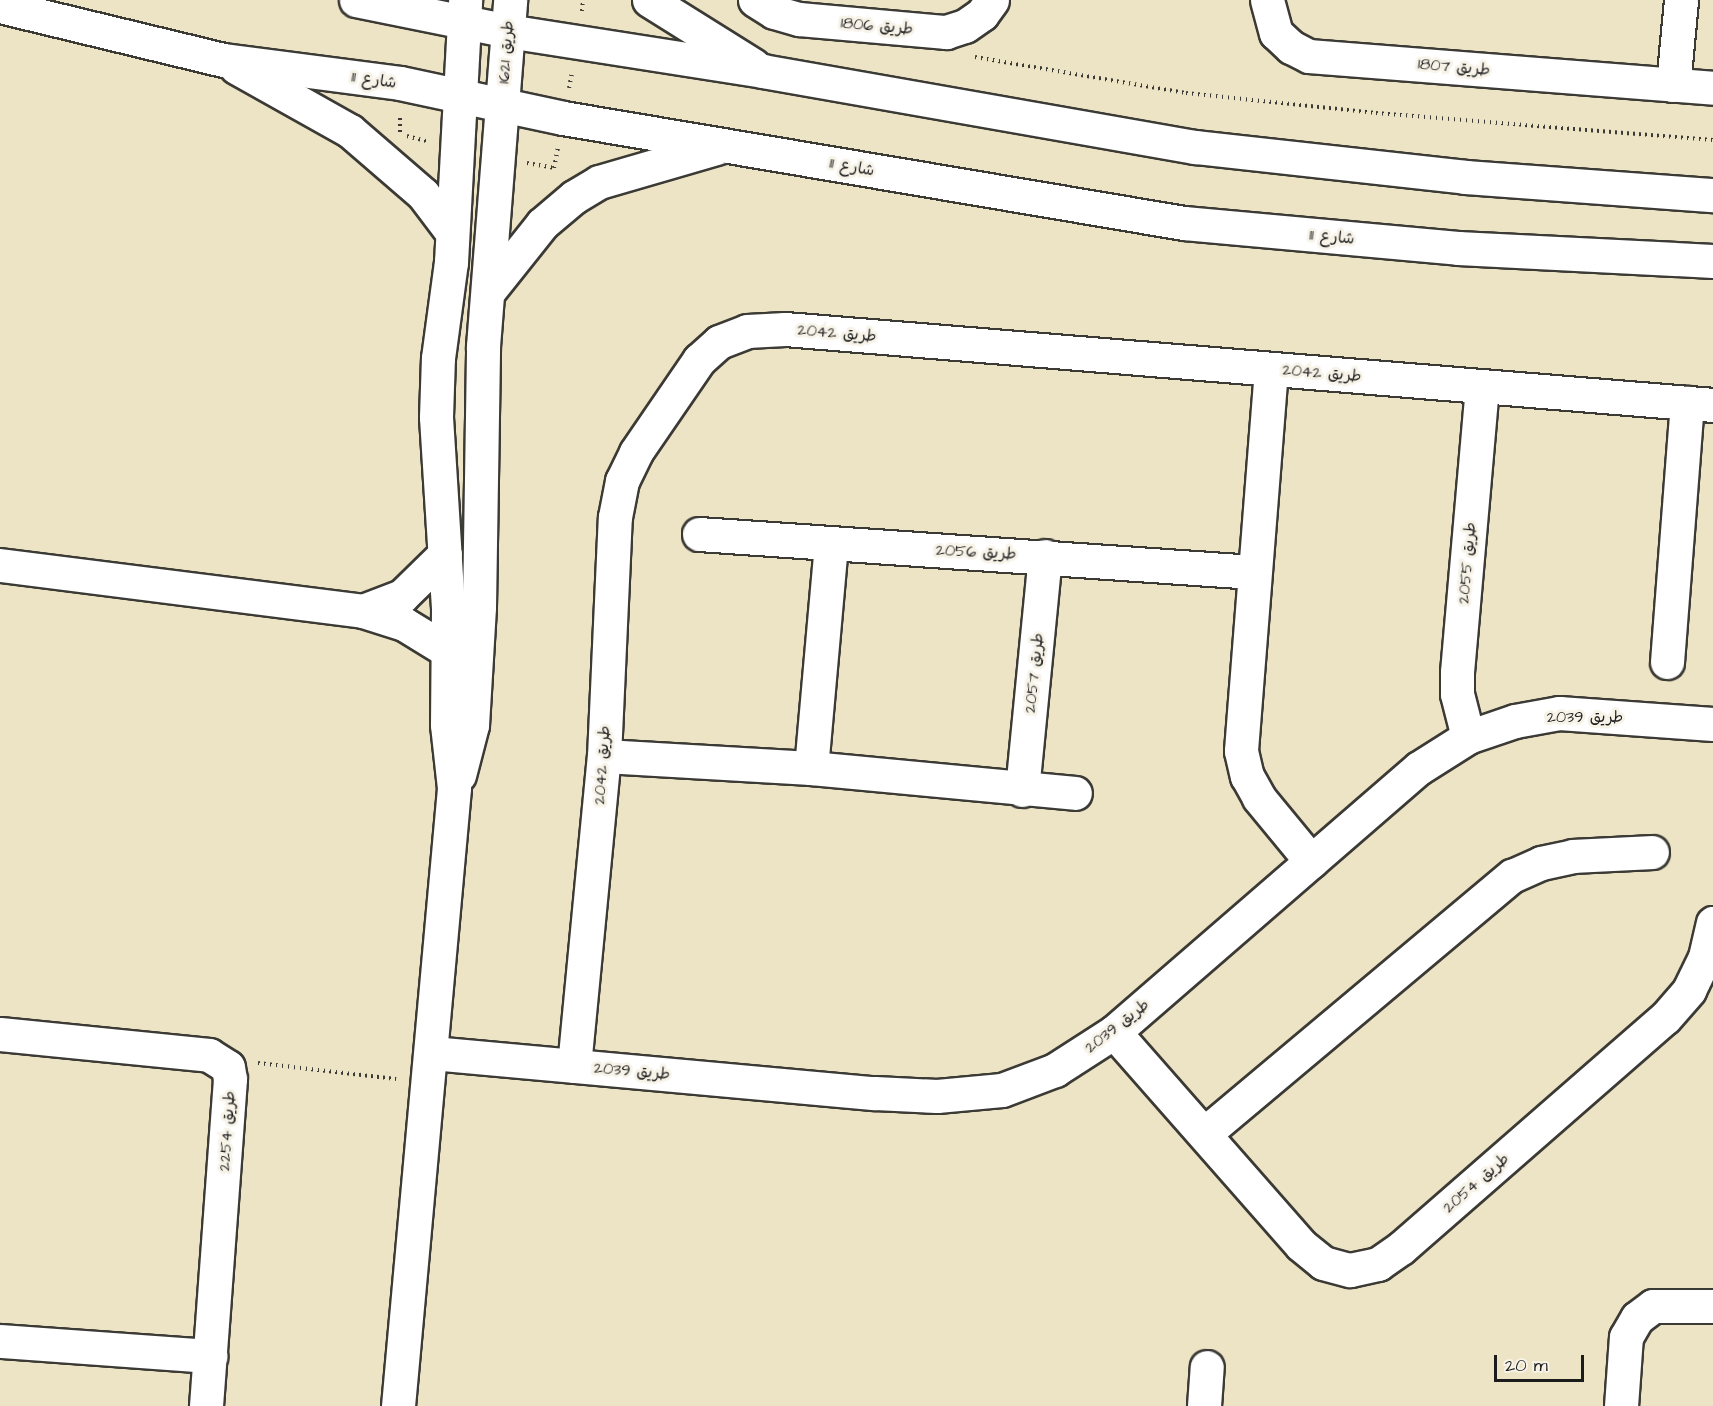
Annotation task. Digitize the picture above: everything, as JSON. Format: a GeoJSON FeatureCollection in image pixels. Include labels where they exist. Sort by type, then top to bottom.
{"type":"FeatureCollection","features":[{"type":"Feature","properties":{"kind":"street"},"geometry":{"type":"LineString","coordinates":[[356,0],[509,15],[762,71],[1195,147],[1465,177],[1713,195]]}},
{"type":"Feature","properties":{"kind":"street"},"geometry":{"type":"LineString","coordinates":[[649,0],[762,71]]}},
{"type":"Feature","properties":{"kind":"street","name":"طريق 1806"},"geometry":{"type":"LineString","coordinates":[[755,0],[774,12],[799,19],[946,32],[965,26],[982,14],[992,0]]}},
{"type":"Feature","properties":{"kind":"street","name":"طريق 1807"},"geometry":{"type":"LineString","coordinates":[[1267,0],[1276,33],[1291,47],[1309,56],[1713,88]]}},
{"type":"Feature","properties":{"kind":"street"},"geometry":{"type":"LineString","coordinates":[[1673,86],[1681,0]]}},
{"type":"Feature","properties":{"kind":"street","name":"شارع 11"},"geometry":{"type":"LineString","coordinates":[[0,6],[224,60],[400,83],[563,118],[1184,223],[1458,248],[1713,261]]}},
{"type":"Feature","properties":{"kind":"street"},"geometry":{"type":"LineString","coordinates":[[398,1406],[431,1068],[454,788],[447,725],[448,651],[445,554],[436,417],[438,358],[451,262],[464,11]]}},
{"type":"Feature","properties":{"kind":"street","name":"طريق 1621"},"geometry":{"type":"LineString","coordinates":[[454,788],[465,757],[473,714],[488,292],[509,15]]}},
{"type":"Feature","properties":{"kind":"street"},"geometry":{"type":"LineString","coordinates":[[224,60],[350,131],[423,194],[451,231]]}},
{"type":"Feature","properties":{"kind":"street"},"geometry":{"type":"LineString","coordinates":[[488,292],[542,224],[574,197],[599,182],[726,146]]}},
{"type":"Feature","properties":{"kind":"street","name":"طريق 2042"},"geometry":{"type":"LineString","coordinates":[[574,1066],[604,756],[615,517],[622,481],[699,360],[719,342],[747,331],[785,329],[1700,404]]}},
{"type":"Feature","properties":{"kind":"street"},"geometry":{"type":"LineString","coordinates":[[1271,369],[1240,751],[1247,776],[1258,798],[1311,861]]}},
{"type":"Feature","properties":{"kind":"street","name":"طريق 2055"},"geometry":{"type":"LineString","coordinates":[[1468,737],[1457,694],[1457,672],[1482,387]]}},
{"type":"Feature","properties":{"kind":"street"},"geometry":{"type":"LineString","coordinates":[[1667,662],[1700,404]]}},
{"type":"Feature","properties":{"kind":"street","name":"طريق 2056"},"geometry":{"type":"LineString","coordinates":[[699,534],[1253,572]]}},
{"type":"Feature","properties":{"kind":"street"},"geometry":{"type":"LineString","coordinates":[[811,768],[831,544]]}},
{"type":"Feature","properties":{"kind":"street"},"geometry":{"type":"LineString","coordinates":[[363,610],[402,596],[445,554]]}},
{"type":"Feature","properties":{"kind":"street","name":"طريق 2057"},"geometry":{"type":"LineString","coordinates":[[1022,790],[1045,556]]}},
{"type":"Feature","properties":{"kind":"street"},"geometry":{"type":"LineString","coordinates":[[0,566],[363,610],[404,624],[448,651]]}},
{"type":"Feature","properties":{"kind":"street","name":"طريق 2039"},"geometry":{"type":"LineString","coordinates":[[431,1068],[574,1066],[937,1095],[1002,1090],[1055,1070],[1114,1032],[1419,768],[1468,737],[1515,721],[1559,713],[1713,724]]}},
{"type":"Feature","properties":{"kind":"street"},"geometry":{"type":"LineString","coordinates":[[604,756],[811,768],[1022,790],[1074,793]]}},
{"type":"Feature","properties":{"kind":"street"},"geometry":{"type":"LineString","coordinates":[[1204,1134],[1512,876],[1541,863],[1573,856],[1652,852]]}},
{"type":"Feature","properties":{"kind":"street","name":"طريق 2054"},"geometry":{"type":"LineString","coordinates":[[1114,1032],[1301,1245],[1323,1263],[1350,1270],[1378,1264],[1665,1018],[1689,990],[1705,957],[1713,923]]}},
{"type":"Feature","properties":{"kind":"street"},"geometry":{"type":"LineString","coordinates":[[0,1034],[220,1058]]}},
{"type":"Feature","properties":{"kind":"street","name":"طريق 2254"},"geometry":{"type":"LineString","coordinates":[[206,1406],[230,1079],[228,1067],[220,1058]]}},
{"type":"Feature","properties":{"kind":"street"},"geometry":{"type":"LineString","coordinates":[[1621,1406],[1626,1337],[1637,1318],[1653,1306],[1713,1306]]}},
{"type":"Feature","properties":{"kind":"street"},"geometry":{"type":"LineString","coordinates":[[0,1341],[210,1356]]}},
{"type":"Feature","properties":{"kind":"street"},"geometry":{"type":"LineString","coordinates":[[1204,1406],[1207,1367]]}},
{"type":"Feature","properties":{"kind":"path"},"geometry":{"type":"LineString","coordinates":[[973,57],[1198,94],[1376,113],[1713,140]]}},
{"type":"Feature","properties":{"kind":"path"},"geometry":{"type":"LineString","coordinates":[[220,1058],[431,1068]]}}]}
